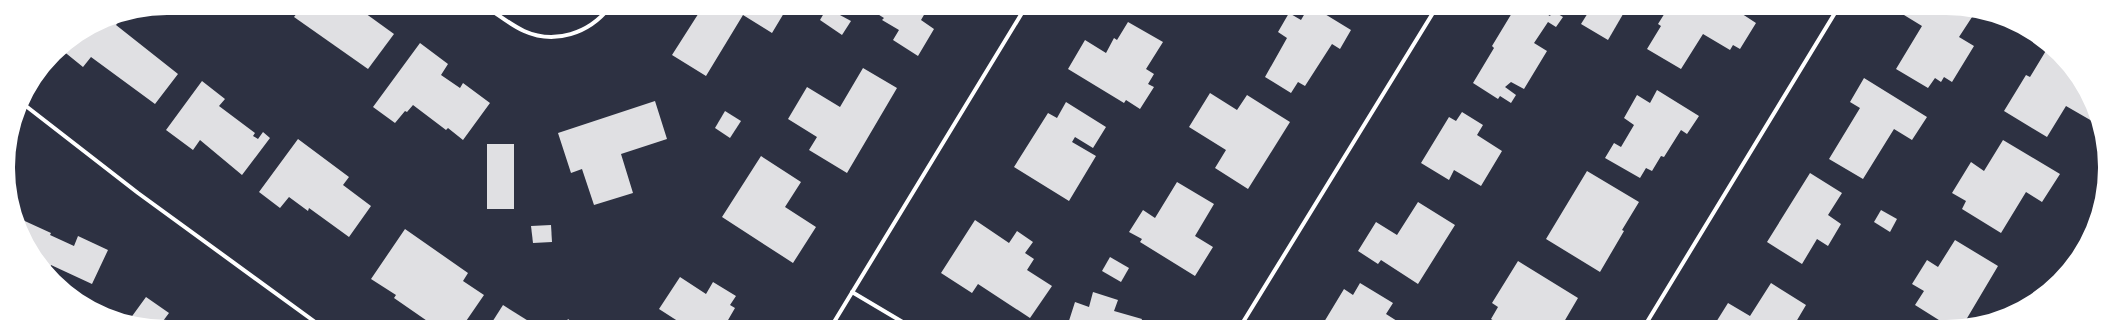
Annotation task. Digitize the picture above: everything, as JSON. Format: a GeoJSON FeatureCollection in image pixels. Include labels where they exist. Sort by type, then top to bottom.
{"type":"FeatureCollection","features":[{"type":"Feature","properties":{"kind":"street"},"geometry":{"type":"LineString","coordinates":[[498,15],[531,34],[552,37],[576,33],[596,22],[602,15]]}},
{"type":"Feature","properties":{"kind":"street"},"geometry":{"type":"LineString","coordinates":[[835,320],[1021,15]]}},
{"type":"Feature","properties":{"kind":"street"},"geometry":{"type":"LineString","coordinates":[[1244,320],[1432,15]]}},
{"type":"Feature","properties":{"kind":"street"},"geometry":{"type":"LineString","coordinates":[[1648,320],[1834,15]]}},
{"type":"Feature","properties":{"kind":"street"},"geometry":{"type":"LineString","coordinates":[[28,107],[138,193],[312,320]]}},
{"type":"Feature","properties":{"kind":"street"},"geometry":{"type":"LineString","coordinates":[[852,292],[899,320]]}},
{"type":"Feature","properties":{"kind":"building"},"geometry":{"type":"Polygon","coordinates":[[[296,15],[368,15],[394,34],[368,69],[294,17],[296,15]]]}},
{"type":"Feature","properties":{"kind":"building"},"geometry":{"type":"Polygon","coordinates":[[[698,15],[743,15],[706,76],[672,55],[698,15]]]}},
{"type":"Feature","properties":{"kind":"building"},"geometry":{"type":"Polygon","coordinates":[[[743,15],[783,15],[772,33],[743,15]]]}},
{"type":"Feature","properties":{"kind":"building"},"geometry":{"type":"Polygon","coordinates":[[[823,15],[840,15],[851,21],[842,35],[820,20],[823,15]]]}},
{"type":"Feature","properties":{"kind":"building"},"geometry":{"type":"Polygon","coordinates":[[[879,15],[924,15],[921,20],[934,29],[918,56],[893,40],[899,30],[882,20],[884,18],[879,15]]]}},
{"type":"Feature","properties":{"kind":"building"},"geometry":{"type":"Polygon","coordinates":[[[1288,15],[1292,15],[1301,20],[1304,15],[1326,15],[1351,30],[1340,49],[1332,44],[1305,86],[1298,82],[1291,93],[1265,77],[1287,38],[1278,32],[1288,15]]]}},
{"type":"Feature","properties":{"kind":"building"},"geometry":{"type":"Polygon","coordinates":[[[1511,15],[1560,15],[1563,17],[1556,27],[1548,22],[1534,43],[1547,51],[1524,89],[1511,82],[1505,87],[1516,95],[1511,103],[1500,96],[1498,99],[1473,83],[1494,48],[1492,46],[1511,15]]]}},
{"type":"Feature","properties":{"kind":"building"},"geometry":{"type":"Polygon","coordinates":[[[1587,15],[1623,15],[1608,40],[1581,24],[1587,15]]]}},
{"type":"Feature","properties":{"kind":"building"},"geometry":{"type":"Polygon","coordinates":[[[1664,15],[1744,15],[1756,23],[1740,49],[1733,45],[1730,50],[1703,34],[1681,69],[1647,49],[1661,26],[1658,24],[1664,15]]]}},
{"type":"Feature","properties":{"kind":"building"},"geometry":{"type":"Polygon","coordinates":[[[1904,15],[1955,15],[1972,17],[1959,37],[1974,46],[1952,82],[1944,77],[1941,82],[1935,78],[1928,88],[1896,69],[1922,26],[1904,15]]]}},
{"type":"Feature","properties":{"kind":"building"},"geometry":{"type":"Polygon","coordinates":[[[1128,22],[1163,42],[1146,69],[1154,74],[1148,84],[1154,87],[1140,109],[1126,100],[1124,103],[1068,69],[1085,40],[1106,53],[1114,38],[1117,40],[1128,22]]]}},
{"type":"Feature","properties":{"kind":"building"},"geometry":{"type":"Polygon","coordinates":[[[117,23],[116,25],[178,74],[155,104],[91,57],[83,67],[66,54],[91,35],[117,23]]]}},
{"type":"Feature","properties":{"kind":"building"},"geometry":{"type":"Polygon","coordinates":[[[420,43],[448,64],[441,75],[460,88],[463,83],[490,103],[463,140],[448,128],[446,130],[413,105],[407,112],[405,111],[395,123],[373,107],[420,43]]]}},
{"type":"Feature","properties":{"kind":"building"},"geometry":{"type":"Polygon","coordinates":[[[2045,52],[2060,67],[2078,91],[2091,120],[2066,106],[2047,137],[2004,111],[2026,75],[2030,77],[2045,52]]]}},
{"type":"Feature","properties":{"kind":"building"},"geometry":{"type":"Polygon","coordinates":[[[863,68],[897,88],[847,173],[809,150],[817,137],[788,119],[807,87],[840,107],[863,68]]]}},
{"type":"Feature","properties":{"kind":"building"},"geometry":{"type":"Polygon","coordinates":[[[1864,78],[1927,117],[1912,140],[1894,129],[1863,179],[1829,159],[1860,108],[1850,102],[1864,78]]]}},
{"type":"Feature","properties":{"kind":"building"},"geometry":{"type":"Polygon","coordinates":[[[202,81],[225,99],[219,106],[255,133],[253,136],[258,139],[263,132],[270,138],[242,175],[200,140],[193,150],[166,130],[202,81]]]}},
{"type":"Feature","properties":{"kind":"building"},"geometry":{"type":"Polygon","coordinates":[[[1657,90],[1699,116],[1687,134],[1681,130],[1664,157],[1661,156],[1652,171],[1646,168],[1640,178],[1605,158],[1614,143],[1621,147],[1634,125],[1624,118],[1637,95],[1650,103],[1657,90]]]}},
{"type":"Feature","properties":{"kind":"building"},"geometry":{"type":"Polygon","coordinates":[[[1210,93],[1237,110],[1247,95],[1290,122],[1248,189],[1215,168],[1226,150],[1189,127],[1210,93]]]}},
{"type":"Feature","properties":{"kind":"building"},"geometry":{"type":"Polygon","coordinates":[[[655,101],[667,139],[621,154],[633,193],[594,205],[582,169],[571,173],[558,133],[655,101]]]}},
{"type":"Feature","properties":{"kind":"building"},"geometry":{"type":"Polygon","coordinates":[[[1066,102],[1106,127],[1093,148],[1075,137],[1072,142],[1096,156],[1069,201],[1014,167],[1048,113],[1057,118],[1066,102]]]}},
{"type":"Feature","properties":{"kind":"building"},"geometry":{"type":"Polygon","coordinates":[[[725,111],[741,121],[730,138],[715,128],[725,111]]]}},
{"type":"Feature","properties":{"kind":"building"},"geometry":{"type":"Polygon","coordinates":[[[1462,112],[1483,125],[1477,135],[1502,151],[1481,186],[1454,170],[1449,180],[1421,163],[1449,117],[1456,121],[1462,112]]]}},
{"type":"Feature","properties":{"kind":"building"},"geometry":{"type":"Polygon","coordinates":[[[298,139],[349,177],[343,185],[371,206],[349,237],[309,208],[308,211],[289,197],[280,208],[259,192],[298,139]]]}},
{"type":"Feature","properties":{"kind":"building"},"geometry":{"type":"Polygon","coordinates":[[[2003,140],[2060,174],[2042,202],[2026,192],[2001,233],[1962,209],[1966,201],[1952,193],[1971,162],[1984,171],[2003,140]]]}},
{"type":"Feature","properties":{"kind":"building"},"geometry":{"type":"Polygon","coordinates":[[[487,144],[514,144],[514,209],[487,209],[487,144]]]}},
{"type":"Feature","properties":{"kind":"building"},"geometry":{"type":"Polygon","coordinates":[[[761,156],[801,182],[785,207],[816,227],[793,263],[722,217],[761,156]]]}},
{"type":"Feature","properties":{"kind":"building"},"geometry":{"type":"Polygon","coordinates":[[[1587,171],[1639,202],[1622,230],[1624,231],[1600,272],[1546,239],[1587,171]]]}},
{"type":"Feature","properties":{"kind":"building"},"geometry":{"type":"Polygon","coordinates":[[[1810,173],[1842,193],[1828,215],[1841,224],[1828,246],[1817,239],[1802,264],[1767,242],[1810,173]]]}},
{"type":"Feature","properties":{"kind":"building"},"geometry":{"type":"Polygon","coordinates":[[[1177,182],[1214,204],[1195,236],[1213,247],[1195,276],[1140,242],[1142,239],[1129,232],[1143,210],[1155,218],[1177,182]]]}},
{"type":"Feature","properties":{"kind":"building"},"geometry":{"type":"Polygon","coordinates":[[[1418,202],[1455,225],[1418,284],[1381,260],[1378,264],[1358,251],[1376,222],[1397,235],[1418,202]]]}},
{"type":"Feature","properties":{"kind":"building"},"geometry":{"type":"Polygon","coordinates":[[[1881,210],[1897,219],[1890,232],[1874,222],[1881,210]]]}},
{"type":"Feature","properties":{"kind":"building"},"geometry":{"type":"Polygon","coordinates":[[[975,220],[1009,243],[1017,231],[1033,242],[1025,253],[1034,259],[1027,270],[1052,286],[1030,318],[978,284],[972,293],[941,273],[975,220]]]}},
{"type":"Feature","properties":{"kind":"building"},"geometry":{"type":"Polygon","coordinates":[[[25,221],[74,246],[78,236],[108,250],[92,284],[51,265],[35,244],[25,221]]]}},
{"type":"Feature","properties":{"kind":"building"},"geometry":{"type":"Polygon","coordinates":[[[551,225],[552,242],[533,243],[531,226],[551,225]]]}},
{"type":"Feature","properties":{"kind":"building"},"geometry":{"type":"Polygon","coordinates":[[[405,229],[468,273],[463,281],[484,295],[467,320],[426,320],[394,298],[396,295],[371,279],[405,229]]]}},
{"type":"Feature","properties":{"kind":"building"},"geometry":{"type":"Polygon","coordinates":[[[1955,240],[1998,266],[1967,319],[1955,320],[1939,320],[1915,305],[1924,291],[1912,284],[1927,260],[1938,267],[1955,240]]]}},
{"type":"Feature","properties":{"kind":"building"},"geometry":{"type":"Polygon","coordinates":[[[1110,257],[1129,268],[1121,282],[1102,271],[1110,257]]]}},
{"type":"Feature","properties":{"kind":"building"},"geometry":{"type":"Polygon","coordinates":[[[1518,261],[1578,298],[1565,320],[1492,320],[1491,319],[1498,307],[1492,303],[1518,261]]]}},
{"type":"Feature","properties":{"kind":"building"},"geometry":{"type":"Polygon","coordinates":[[[680,277],[706,294],[713,282],[736,296],[730,305],[735,308],[728,320],[676,320],[659,309],[680,277]]]}},
{"type":"Feature","properties":{"kind":"building"},"geometry":{"type":"Polygon","coordinates":[[[1360,283],[1393,303],[1386,314],[1395,320],[1325,320],[1344,289],[1353,295],[1360,283]]]}},
{"type":"Feature","properties":{"kind":"building"},"geometry":{"type":"Polygon","coordinates":[[[1771,283],[1806,305],[1797,320],[1717,320],[1728,303],[1750,316],[1771,283]]]}},
{"type":"Feature","properties":{"kind":"building"},"geometry":{"type":"Polygon","coordinates":[[[1093,292],[1118,300],[1114,311],[1142,319],[1069,320],[1075,302],[1089,307],[1093,292]]]}},
{"type":"Feature","properties":{"kind":"building"},"geometry":{"type":"Polygon","coordinates":[[[146,297],[169,313],[164,320],[132,316],[146,297]]]}},
{"type":"Feature","properties":{"kind":"building"},"geometry":{"type":"Polygon","coordinates":[[[503,305],[527,320],[493,320],[503,305]]]}}]}
